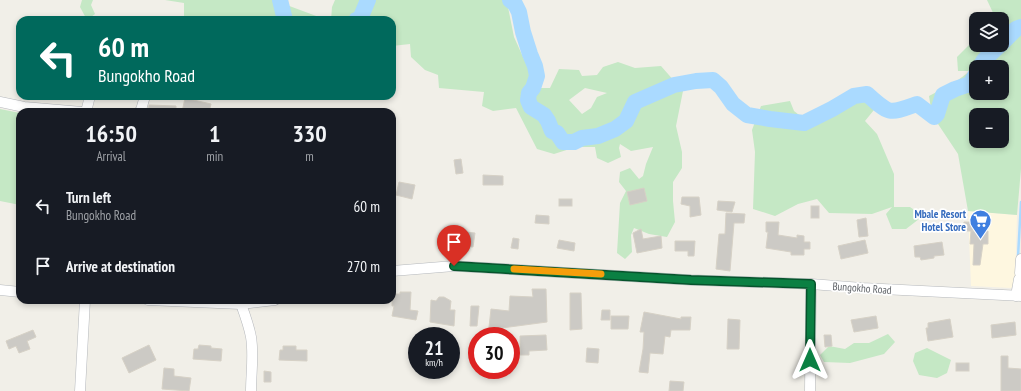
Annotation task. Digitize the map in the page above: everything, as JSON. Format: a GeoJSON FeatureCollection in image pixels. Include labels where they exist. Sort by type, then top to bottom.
{"type":"FeatureCollection","features":[{"type":"Feature","properties":{"kind":"street"},"geometry":{"type":"LineString","coordinates":[[0,102],[36,108]]}},
{"type":"Feature","properties":{"kind":"street"},"geometry":{"type":"LineString","coordinates":[[1019,296],[1021,259]]}},
{"type":"Feature","properties":{"kind":"street","name":"Bungokho Road"},"geometry":{"type":"LineString","coordinates":[[396,271],[454,266],[691,280],[811,284],[1019,296]]}},
{"type":"Feature","properties":{"kind":"street"},"geometry":{"type":"LineString","coordinates":[[810,391],[811,284]]}},
{"type":"Feature","properties":{"kind":"street"},"geometry":{"type":"LineString","coordinates":[[0,290],[16,292]]}},
{"type":"Feature","properties":{"kind":"street"},"geometry":{"type":"LineString","coordinates":[[80,391],[85,304]]}},
{"type":"Feature","properties":{"kind":"street"},"geometry":{"type":"LineString","coordinates":[[241,304],[251,338],[251,391]]}},
{"type":"Feature","properties":{"kind":"shaded area"},"geometry":{"type":"Polygon","coordinates":[[[968,211],[1017,215],[1015,284],[1011,288],[971,286],[968,211]]]}},
{"type":"Feature","properties":{"kind":"green space"},"geometry":{"type":"Polygon","coordinates":[[[82,0],[93,0],[91,5],[95,14],[92,16],[85,16],[80,7],[82,0]]]}},
{"type":"Feature","properties":{"kind":"green space"},"geometry":{"type":"Polygon","coordinates":[[[165,0],[284,0],[284,4],[316,16],[184,16],[184,3],[165,0]]]}},
{"type":"Feature","properties":{"kind":"green space"},"geometry":{"type":"Polygon","coordinates":[[[335,0],[506,0],[514,37],[537,88],[550,88],[559,69],[579,70],[582,76],[597,75],[603,67],[618,62],[635,68],[661,66],[683,91],[676,126],[682,152],[682,168],[673,182],[675,222],[667,237],[649,234],[634,228],[631,235],[632,252],[625,259],[617,253],[620,203],[626,191],[619,182],[620,172],[630,168],[639,179],[643,176],[653,147],[631,151],[620,144],[619,148],[621,157],[608,163],[597,158],[595,147],[576,147],[554,154],[537,149],[516,108],[493,111],[482,106],[484,92],[439,88],[438,75],[425,70],[411,57],[410,44],[396,46],[396,16],[331,16],[332,7],[335,0]],[[585,88],[569,100],[582,114],[591,108],[597,97],[607,93],[585,88]]]}},
{"type":"Feature","properties":{"kind":"green space"},"geometry":{"type":"Polygon","coordinates":[[[987,0],[1021,0],[1021,169],[1017,215],[968,211],[958,154],[932,115],[929,96],[954,83],[969,72],[969,100],[1009,100],[1009,60],[969,60],[969,71],[958,71],[957,57],[969,45],[969,52],[1009,52],[1009,12],[993,12],[987,0]]]}},
{"type":"Feature","properties":{"kind":"green space"},"geometry":{"type":"Polygon","coordinates":[[[863,89],[882,100],[865,121],[877,134],[894,174],[894,207],[910,207],[923,216],[906,229],[892,229],[886,214],[892,207],[872,214],[829,213],[817,199],[798,204],[775,216],[753,209],[755,152],[752,130],[761,106],[790,101],[794,111],[803,118],[843,110],[863,89]]]}},
{"type":"Feature","properties":{"kind":"green space"},"geometry":{"type":"Polygon","coordinates":[[[0,109],[16,112],[16,204],[0,201],[0,109]]]}},
{"type":"Feature","properties":{"kind":"green space"},"geometry":{"type":"Polygon","coordinates":[[[888,334],[895,342],[884,354],[850,363],[824,362],[820,355],[829,346],[845,349],[854,343],[869,343],[888,334]]]}},
{"type":"Feature","properties":{"kind":"green space"},"geometry":{"type":"Polygon","coordinates":[[[927,348],[951,360],[947,373],[937,378],[919,375],[913,361],[915,353],[927,348]]]}},
{"type":"Feature","properties":{"kind":"building"},"geometry":{"type":"Polygon","coordinates":[[[185,100],[194,100],[211,104],[210,108],[183,108],[185,100]]]}},
{"type":"Feature","properties":{"kind":"building"},"geometry":{"type":"Polygon","coordinates":[[[149,105],[176,106],[176,108],[149,108],[149,105]]]}},
{"type":"Feature","properties":{"kind":"building"},"geometry":{"type":"Polygon","coordinates":[[[461,159],[463,173],[456,174],[454,160],[461,159]]]}},
{"type":"Feature","properties":{"kind":"building"},"geometry":{"type":"Polygon","coordinates":[[[483,175],[503,176],[503,185],[483,185],[483,175]]]}},
{"type":"Feature","properties":{"kind":"building"},"geometry":{"type":"Polygon","coordinates":[[[399,182],[415,185],[412,199],[396,195],[399,182]]]}},
{"type":"Feature","properties":{"kind":"building"},"geometry":{"type":"Polygon","coordinates":[[[644,188],[647,201],[630,205],[627,192],[644,188]]]}},
{"type":"Feature","properties":{"kind":"building"},"geometry":{"type":"Polygon","coordinates":[[[682,197],[699,197],[701,215],[690,217],[690,206],[681,204],[682,197]]]}},
{"type":"Feature","properties":{"kind":"building"},"geometry":{"type":"Polygon","coordinates":[[[559,199],[572,199],[572,206],[559,206],[559,199]]]}},
{"type":"Feature","properties":{"kind":"building"},"geometry":{"type":"Polygon","coordinates":[[[718,201],[735,202],[732,212],[717,210],[718,201]]]}},
{"type":"Feature","properties":{"kind":"building"},"geometry":{"type":"Polygon","coordinates":[[[811,206],[819,206],[819,218],[811,218],[811,206]]]}},
{"type":"Feature","properties":{"kind":"building"},"geometry":{"type":"Polygon","coordinates":[[[726,213],[745,214],[744,223],[734,223],[730,271],[716,269],[719,234],[725,234],[726,213]]]}},
{"type":"Feature","properties":{"kind":"building"},"geometry":{"type":"Polygon","coordinates":[[[536,215],[549,216],[549,224],[535,223],[536,215]]]}},
{"type":"Feature","properties":{"kind":"building"},"geometry":{"type":"Polygon","coordinates":[[[866,218],[868,236],[859,237],[857,220],[866,218]]]}},
{"type":"Feature","properties":{"kind":"building"},"geometry":{"type":"Polygon","coordinates":[[[766,222],[779,222],[778,235],[797,238],[797,235],[804,236],[804,242],[810,242],[810,249],[804,249],[804,255],[791,255],[791,252],[766,248],[768,232],[766,232],[766,222]]]}},
{"type":"Feature","properties":{"kind":"building"},"geometry":{"type":"Polygon","coordinates":[[[964,222],[977,222],[977,231],[963,231],[964,222]]]}},
{"type":"Feature","properties":{"kind":"building"},"geometry":{"type":"Polygon","coordinates":[[[448,226],[458,227],[457,231],[475,233],[473,247],[446,245],[448,226]]]}},
{"type":"Feature","properties":{"kind":"building"},"geometry":{"type":"Polygon","coordinates":[[[641,229],[643,239],[661,236],[662,248],[637,253],[633,233],[641,229]]]}},
{"type":"Feature","properties":{"kind":"building"},"geometry":{"type":"Polygon","coordinates":[[[971,231],[988,231],[988,244],[983,244],[980,265],[973,265],[974,244],[970,244],[971,231]]]}},
{"type":"Feature","properties":{"kind":"building"},"geometry":{"type":"Polygon","coordinates":[[[513,238],[519,239],[518,249],[511,248],[513,238]]]}},
{"type":"Feature","properties":{"kind":"building"},"geometry":{"type":"Polygon","coordinates":[[[559,240],[575,243],[574,251],[557,248],[559,240]]]}},
{"type":"Feature","properties":{"kind":"building"},"geometry":{"type":"Polygon","coordinates":[[[865,240],[868,253],[841,259],[838,246],[865,240]]]}},
{"type":"Feature","properties":{"kind":"building"},"geometry":{"type":"Polygon","coordinates":[[[675,241],[695,241],[694,256],[688,256],[688,251],[675,251],[675,241]]]}},
{"type":"Feature","properties":{"kind":"building"},"geometry":{"type":"Polygon","coordinates":[[[942,242],[944,255],[921,260],[920,257],[915,257],[914,246],[942,242]]]}},
{"type":"Feature","properties":{"kind":"building"},"geometry":{"type":"Polygon","coordinates":[[[532,289],[546,289],[547,322],[510,327],[489,327],[491,309],[509,311],[510,296],[533,297],[532,289]]]}},
{"type":"Feature","properties":{"kind":"building"},"geometry":{"type":"Polygon","coordinates":[[[400,292],[411,292],[410,310],[418,311],[416,320],[392,316],[394,306],[392,306],[392,304],[396,304],[396,294],[400,294],[400,292]]]}},
{"type":"Feature","properties":{"kind":"building"},"geometry":{"type":"Polygon","coordinates":[[[570,293],[581,293],[582,329],[570,330],[570,293]]]}},
{"type":"Feature","properties":{"kind":"building"},"geometry":{"type":"Polygon","coordinates":[[[439,297],[444,297],[451,301],[450,310],[455,310],[454,326],[430,322],[431,300],[436,301],[439,297]]]}},
{"type":"Feature","properties":{"kind":"building"},"geometry":{"type":"Polygon","coordinates":[[[471,306],[479,306],[477,326],[470,326],[471,306]]]}},
{"type":"Feature","properties":{"kind":"building"},"geometry":{"type":"Polygon","coordinates":[[[602,310],[610,310],[610,320],[601,320],[602,310]]]}},
{"type":"Feature","properties":{"kind":"building"},"geometry":{"type":"Polygon","coordinates":[[[644,312],[681,319],[681,317],[691,317],[690,330],[671,330],[670,337],[665,336],[663,354],[650,353],[648,373],[639,372],[644,332],[640,332],[644,312]]]}},
{"type":"Feature","properties":{"kind":"building"},"geometry":{"type":"Polygon","coordinates":[[[611,316],[629,316],[628,329],[611,329],[611,316]]]}},
{"type":"Feature","properties":{"kind":"building"},"geometry":{"type":"Polygon","coordinates":[[[876,316],[878,328],[854,332],[851,320],[876,316]]]}},
{"type":"Feature","properties":{"kind":"building"},"geometry":{"type":"Polygon","coordinates":[[[728,319],[740,320],[739,349],[727,349],[728,319]]]}},
{"type":"Feature","properties":{"kind":"building"},"geometry":{"type":"Polygon","coordinates":[[[950,319],[953,337],[928,341],[926,328],[928,328],[928,323],[950,319]]]}},
{"type":"Feature","properties":{"kind":"building"},"geometry":{"type":"Polygon","coordinates":[[[1015,322],[1016,335],[992,338],[991,325],[1015,322]]]}},
{"type":"Feature","properties":{"kind":"building"},"geometry":{"type":"Polygon","coordinates":[[[33,330],[36,337],[27,341],[30,349],[19,353],[16,346],[9,349],[6,341],[33,330]]]}},
{"type":"Feature","properties":{"kind":"building"},"geometry":{"type":"Polygon","coordinates":[[[546,335],[547,350],[529,351],[529,355],[520,355],[520,336],[546,335]]]}},
{"type":"Feature","properties":{"kind":"building"},"geometry":{"type":"Polygon","coordinates":[[[824,335],[831,335],[832,346],[825,347],[824,335]]]}},
{"type":"Feature","properties":{"kind":"building"},"geometry":{"type":"Polygon","coordinates":[[[149,345],[156,360],[129,373],[122,358],[149,345]]]}},
{"type":"Feature","properties":{"kind":"building"},"geometry":{"type":"Polygon","coordinates":[[[199,345],[222,349],[221,361],[193,359],[194,349],[198,349],[199,345]]]}},
{"type":"Feature","properties":{"kind":"building"},"geometry":{"type":"Polygon","coordinates":[[[283,346],[296,346],[296,350],[307,350],[307,361],[279,360],[280,350],[283,350],[283,346]]]}},
{"type":"Feature","properties":{"kind":"building"},"geometry":{"type":"Polygon","coordinates":[[[587,348],[599,349],[598,363],[586,362],[587,348]]]}},
{"type":"Feature","properties":{"kind":"building"},"geometry":{"type":"Polygon","coordinates":[[[1001,356],[1008,356],[1008,368],[1021,369],[1021,391],[1001,391],[1001,356]]]}},
{"type":"Feature","properties":{"kind":"building"},"geometry":{"type":"Polygon","coordinates":[[[956,363],[969,363],[969,371],[956,371],[956,363]]]}},
{"type":"Feature","properties":{"kind":"building"},"geometry":{"type":"Polygon","coordinates":[[[164,368],[174,369],[174,376],[191,378],[189,391],[162,389],[164,368]]]}},
{"type":"Feature","properties":{"kind":"building"},"geometry":{"type":"Polygon","coordinates":[[[264,371],[271,372],[271,382],[264,382],[264,371]]]}},
{"type":"Feature","properties":{"kind":"building"},"geometry":{"type":"Polygon","coordinates":[[[670,381],[684,382],[683,391],[669,391],[670,381]]]}},
{"type":"Feature","properties":{"kind":"waterway"},"geometry":{"type":"LineString","coordinates":[[280,0],[284,16]]}},
{"type":"Feature","properties":{"kind":"waterway"},"geometry":{"type":"LineString","coordinates":[[361,16],[368,0]]}},
{"type":"Feature","properties":{"kind":"waterway"},"geometry":{"type":"LineString","coordinates":[[510,0],[515,4],[519,12],[523,32],[537,76],[533,88],[529,93],[528,100],[531,107],[544,115],[552,131],[557,133],[563,142],[574,142],[582,138],[598,136],[615,129],[626,121],[635,102],[674,85],[696,81],[713,80],[721,87],[733,104],[747,115],[804,123],[854,96],[867,94],[881,106],[890,111],[901,110],[917,104],[934,117],[937,114],[943,95],[969,84]]}},
{"type":"Feature","properties":{"kind":"waterway"},"geometry":{"type":"LineString","coordinates":[[1009,36],[1016,29],[1021,27]]}},
{"type":"Feature","properties":{"kind":"waterway"},"geometry":{"type":"LineString","coordinates":[[984,60],[993,52]]}},
{"type":"Feature","properties":{"kind":"waterway"},"geometry":{"type":"LineString","coordinates":[[1018,257],[1021,202]]}},
{"type":"Feature","properties":{"kind":"slow traffic"},"geometry":{"type":"LineString","coordinates":[[514,269],[601,274]]}},
{"type":"Feature","properties":{"kind":"place","name":"Mbale Resort Hotel Store"},"geometry":{"type":"Point","coordinates":[981,240]}},
{"type":"Feature","properties":{"kind":"route"},"geometry":{"type":"LineString","coordinates":[[454,266],[691,280],[811,284],[810,360]]}}]}
